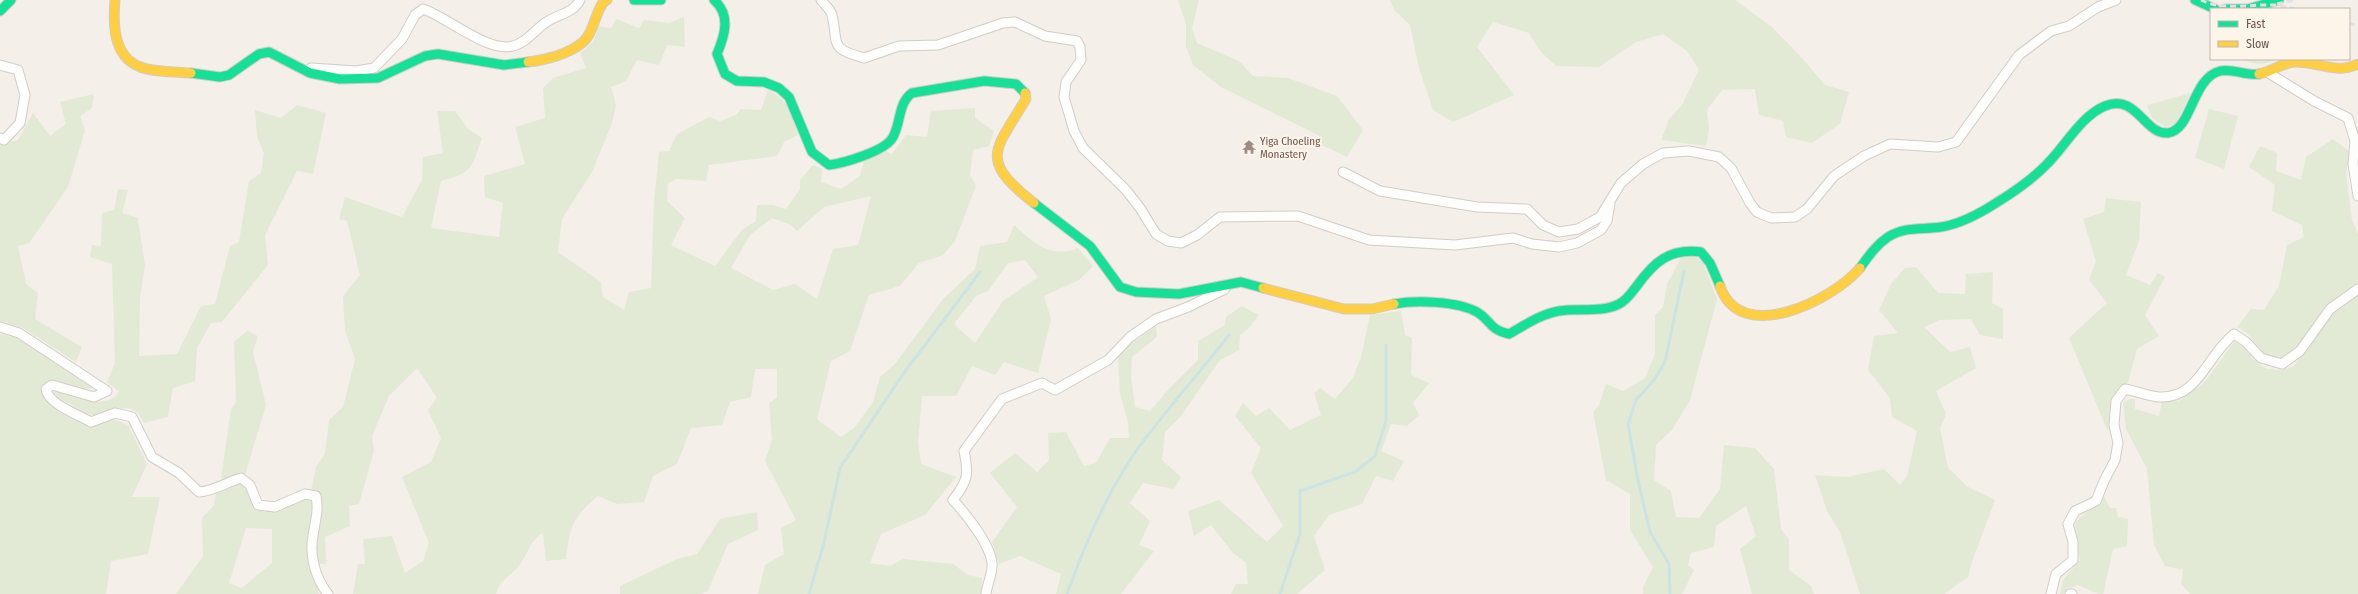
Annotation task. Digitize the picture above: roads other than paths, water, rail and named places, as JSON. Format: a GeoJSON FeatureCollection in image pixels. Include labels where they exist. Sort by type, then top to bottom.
{"type":"FeatureCollection","features":[{"type":"Feature","properties":{"kind":"main road"},"geometry":{"type":"LineString","coordinates":[[0,11],[11,0]]}},
{"type":"Feature","properties":{"kind":"main road"},"geometry":{"type":"LineString","coordinates":[[115,0],[113,19],[116,42],[123,56],[130,63],[138,67],[220,77],[229,75],[259,54],[270,52],[310,73],[340,79],[378,78],[425,56],[438,54],[504,65],[542,60],[572,49],[584,42],[593,30],[599,9],[604,1],[607,0]]}},
{"type":"Feature","properties":{"kind":"main road"},"geometry":{"type":"LineString","coordinates":[[634,0],[661,0]]}},
{"type":"Feature","properties":{"kind":"main road"},"geometry":{"type":"LineString","coordinates":[[714,0],[721,5],[724,11],[724,36],[717,54],[725,74],[737,81],[764,82],[779,88],[789,97],[812,152],[820,160],[829,165],[838,164],[884,147],[893,138],[905,98],[912,93],[984,81],[1016,84],[1024,93],[1026,99],[997,147],[996,158],[999,168],[1004,176],[1029,199],[1090,246],[1120,286],[1136,292],[1179,294],[1241,282],[1344,309],[1372,309],[1405,302],[1452,304],[1477,312],[1497,331],[1509,334],[1544,315],[1559,311],[1618,305],[1628,297],[1651,269],[1665,256],[1684,249],[1701,252],[1712,265],[1724,299],[1734,309],[1752,316],[1777,314],[1810,303],[1837,290],[1855,274],[1876,248],[1892,234],[1904,228],[1919,226],[1939,228],[1953,225],[1997,202],[2043,169],[2090,116],[2106,105],[2119,103],[2138,110],[2161,131],[2167,133],[2175,131],[2181,126],[2194,96],[2207,78],[2218,71],[2230,70],[2258,75],[2292,62],[2336,70],[2348,69],[2358,64]]}},
{"type":"Feature","properties":{"kind":"main road"},"geometry":{"type":"LineString","coordinates":[[2195,0],[2213,8]]}},
{"type":"Feature","properties":{"kind":"main road"},"geometry":{"type":"LineString","coordinates":[[2251,8],[2279,0]]}},
{"type":"Feature","properties":{"kind":"street"},"geometry":{"type":"LineString","coordinates":[[300,68],[356,71],[374,68],[402,39],[415,16],[423,9],[494,45],[512,47],[526,39],[546,22],[576,8],[580,0]]}},
{"type":"Feature","properties":{"kind":"street"},"geometry":{"type":"LineString","coordinates":[[821,0],[832,14],[834,40],[838,47],[864,58],[899,46],[938,45],[1003,23],[1015,22],[1046,36],[1077,41],[1080,47],[1081,60],[1066,82],[1064,97],[1074,131],[1083,148],[1126,190],[1140,208],[1156,234],[1168,242],[1181,243],[1197,235],[1220,217],[1298,216],[1369,240],[1455,244],[1513,238],[1532,244],[1559,246],[1577,243],[1601,230],[1608,221],[1610,203]]}},
{"type":"Feature","properties":{"kind":"street"},"geometry":{"type":"LineString","coordinates":[[1343,172],[1380,191],[1477,207],[1527,209],[1543,225],[1559,232],[1578,229],[1600,217],[1621,183],[1643,164],[1663,153],[1689,151],[1719,157],[1731,168],[1750,203],[1758,212],[1771,218],[1795,217],[1807,209],[1834,176],[1864,156],[1890,144],[1938,147],[1956,142],[2020,55],[2051,31],[2069,26],[2098,7],[2116,0]]}},
{"type":"Feature","properties":{"kind":"street"},"geometry":{"type":"LineString","coordinates":[[0,65],[18,70],[25,95],[20,123],[4,140],[0,138]]}},
{"type":"Feature","properties":{"kind":"street"},"geometry":{"type":"LineString","coordinates":[[2267,72],[2314,101],[2348,118],[2355,141],[2353,164],[2358,196]]}},
{"type":"Feature","properties":{"kind":"street"},"geometry":{"type":"LineString","coordinates":[[986,594],[992,564],[988,546],[966,514],[954,500],[965,485],[968,469],[964,451],[1002,399],[1042,383],[1055,390],[1108,360],[1130,336],[1156,319],[1188,307],[1241,282]]}},
{"type":"Feature","properties":{"kind":"street"},"geometry":{"type":"LineString","coordinates":[[2051,594],[2056,574],[2073,560],[2073,542],[2068,524],[2075,511],[2096,501],[2115,460],[2118,443],[2114,425],[2116,401],[2125,389],[2159,397],[2184,393],[2198,379],[2221,345],[2234,334],[2246,342],[2261,358],[2282,364],[2300,351],[2330,309],[2358,289]]}},
{"type":"Feature","properties":{"kind":"street"},"geometry":{"type":"LineString","coordinates":[[0,327],[19,332],[107,391],[94,397],[52,385],[46,389],[47,396],[53,402],[91,422],[115,413],[132,417],[152,457],[179,473],[199,492],[210,492],[227,482],[241,478],[250,485],[258,504],[275,506],[306,494],[316,496],[319,510],[312,537],[312,560],[322,587],[328,594]]}},
{"type":"Feature","properties":{"kind":"waterway"},"geometry":{"type":"LineString","coordinates":[[1670,594],[1669,564],[1650,532],[1638,480],[1628,424],[1636,400],[1654,380],[1665,362],[1684,271]]}},
{"type":"Feature","properties":{"kind":"waterway"},"geometry":{"type":"LineString","coordinates":[[809,594],[824,543],[840,468],[903,374],[980,272]]}},
{"type":"Feature","properties":{"kind":"waterway"},"geometry":{"type":"LineString","coordinates":[[1067,594],[1096,522],[1123,470],[1157,424],[1229,335]]}},
{"type":"Feature","properties":{"kind":"waterway"},"geometry":{"type":"LineString","coordinates":[[1280,594],[1300,534],[1300,491],[1355,472],[1375,456],[1386,421],[1386,345]]}},
{"type":"Feature","properties":{"kind":"railway"},"geometry":{"type":"LineString","coordinates":[[2201,0],[2227,6],[2279,5],[2291,8]]}},
{"type":"Feature","properties":{"kind":"railway"},"geometry":{"type":"LineString","coordinates":[[2277,4],[2295,0]]}},
{"type":"Feature","properties":{"kind":"railway"},"geometry":{"type":"LineString","coordinates":[[2350,23],[2358,26]]}},
{"type":"Feature","properties":{"kind":"place","name":"Yiga Choeling Monastery"},"geometry":{"type":"Point","coordinates":[1249,147]}}]}
